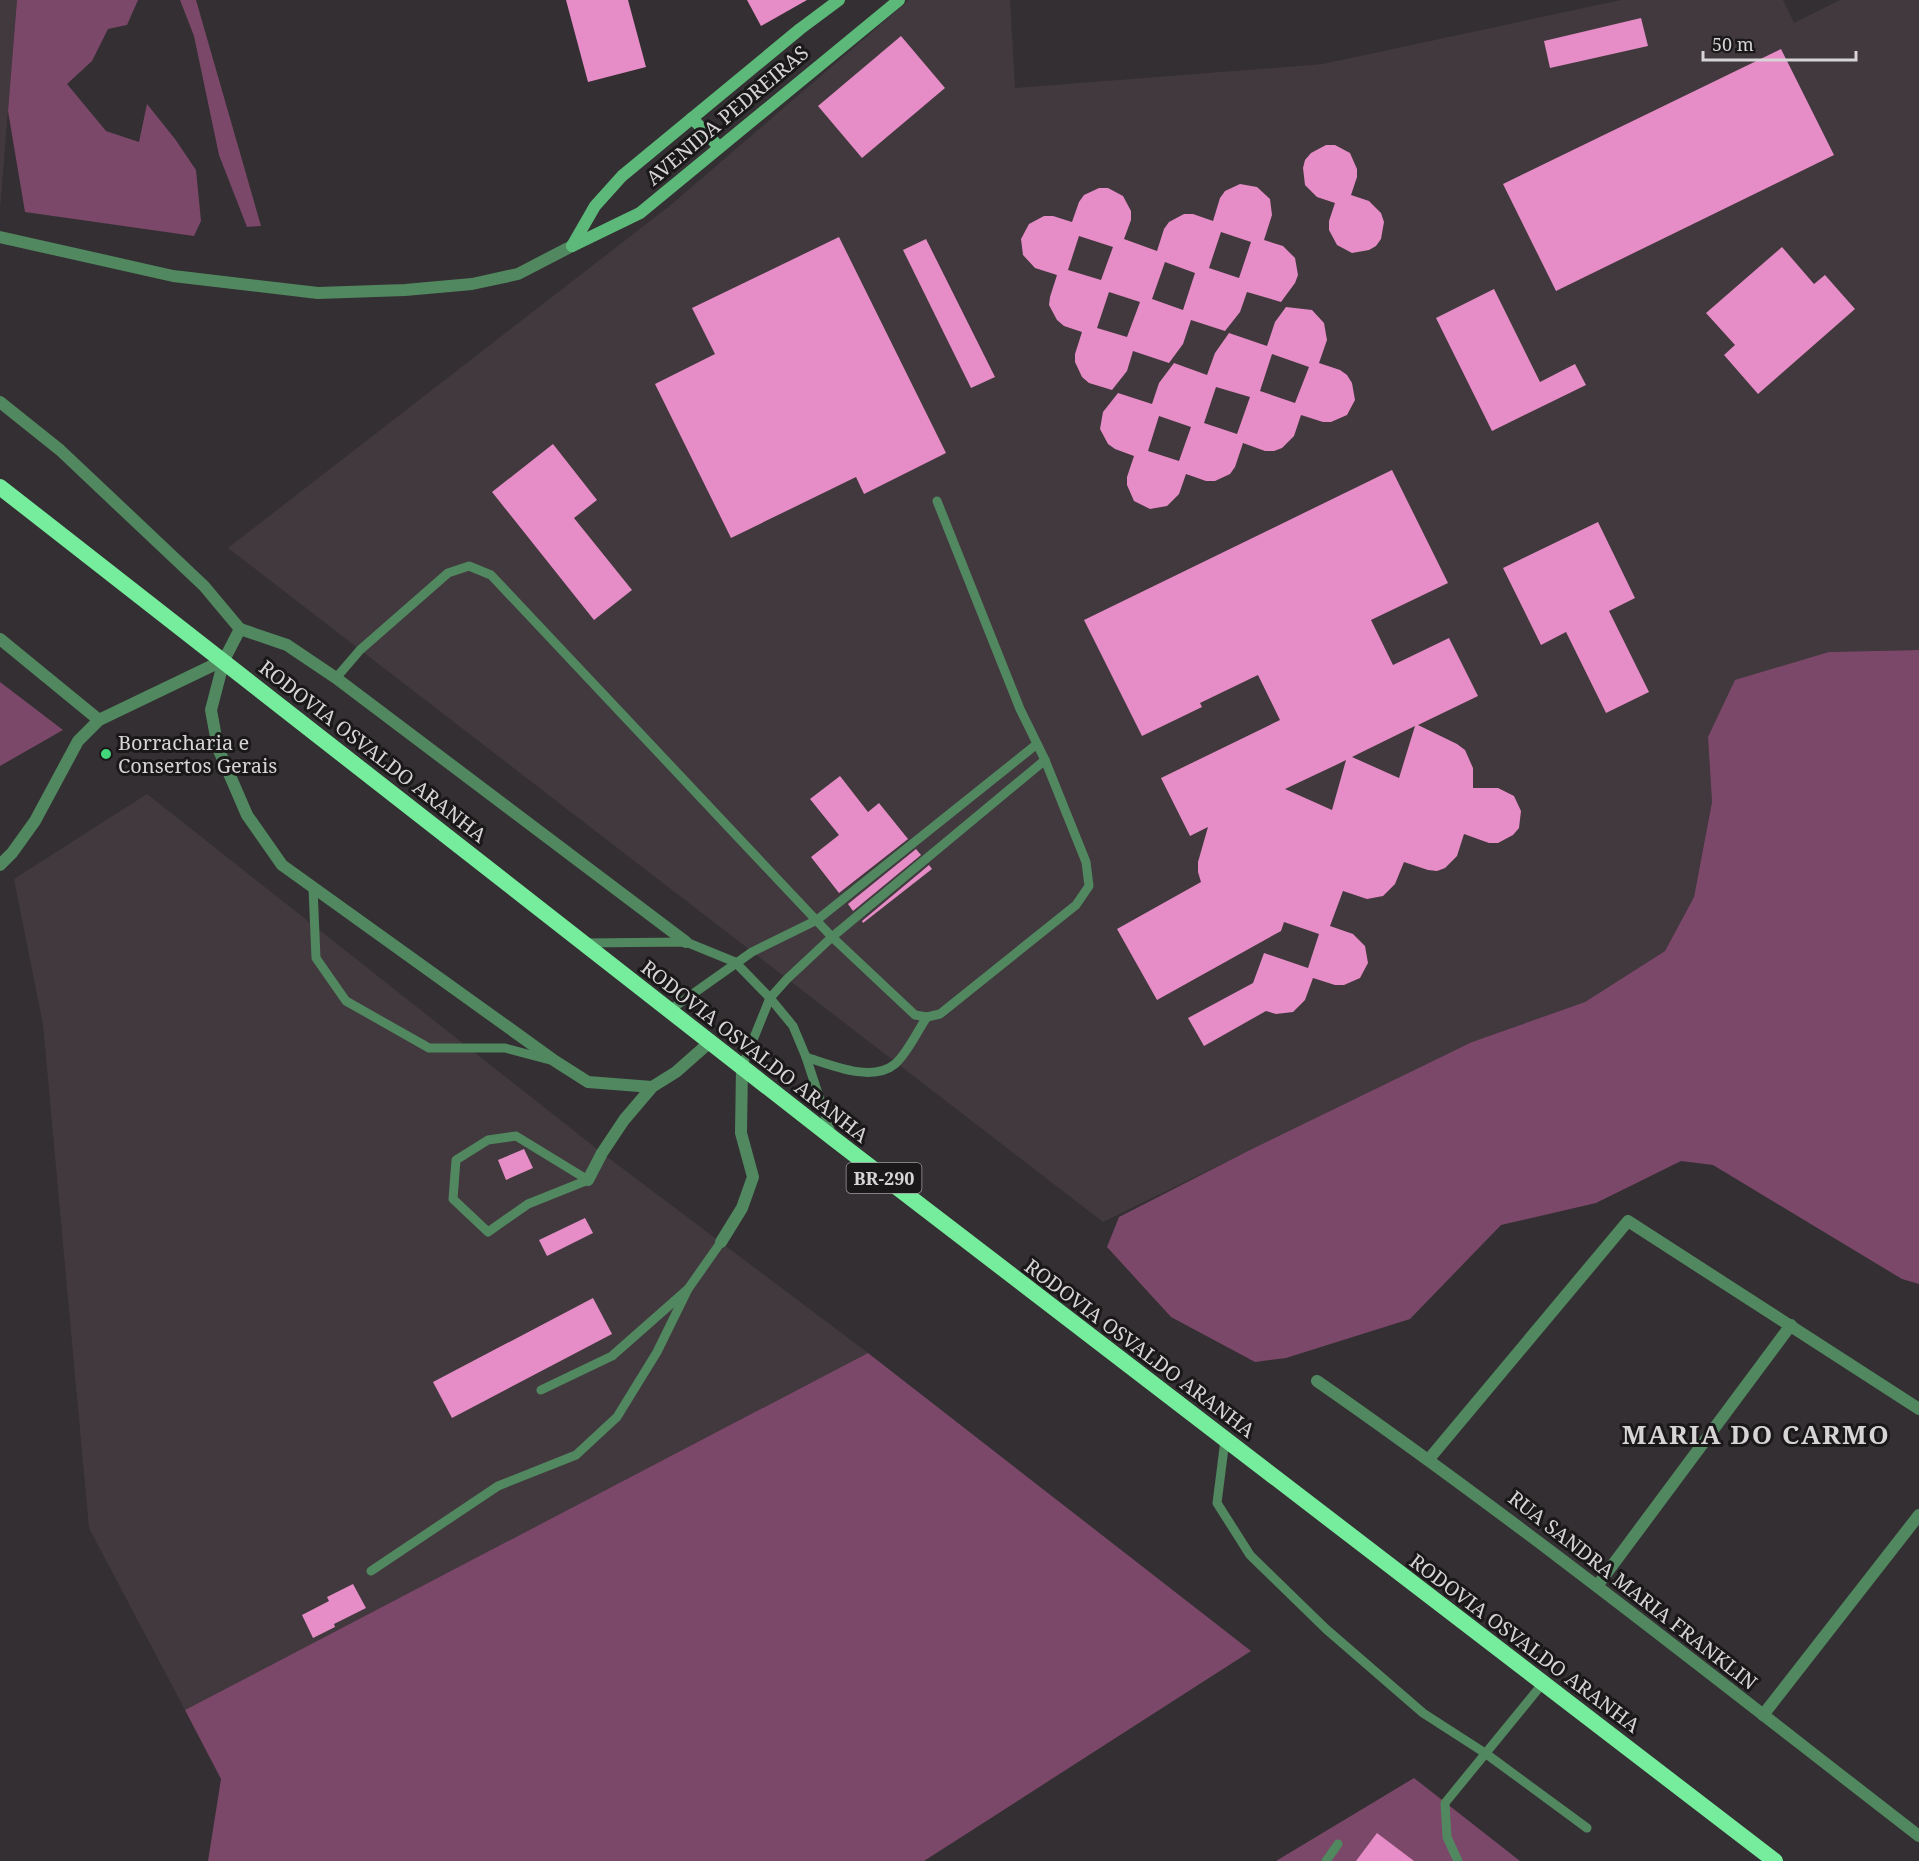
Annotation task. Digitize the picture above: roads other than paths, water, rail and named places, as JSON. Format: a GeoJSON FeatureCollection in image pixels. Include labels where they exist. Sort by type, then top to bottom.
{"type":"FeatureCollection","features":[{"type":"Feature","properties":{"kind":"highway","name":"RODOVIA OSVALDO ARANHA"},"geometry":{"type":"LineString","coordinates":[[0,486],[834,1139],[1775,1861]]}},
{"type":"Feature","properties":{"kind":"main road","name":"AVENIDA PEDREIRAS"},"geometry":{"type":"LineString","coordinates":[[572,246],[595,206],[622,176],[800,29],[839,0]]}},
{"type":"Feature","properties":{"kind":"main road","name":"AVENIDA PEDREIRAS"},"geometry":{"type":"LineString","coordinates":[[572,246],[640,213],[899,0]]}},
{"type":"Feature","properties":{"kind":"main road"},"geometry":{"type":"LineString","coordinates":[[692,118],[719,147]]}},
{"type":"Feature","properties":{"kind":"street","name":"AVENIDA PEDREIRAS"},"geometry":{"type":"LineString","coordinates":[[0,237],[173,276],[318,293],[405,290],[472,284],[518,274],[572,246]]}},
{"type":"Feature","properties":{"kind":"street"},"geometry":{"type":"LineString","coordinates":[[0,402],[60,450],[204,586],[240,629],[287,645],[336,678],[686,942]]}},
{"type":"Feature","properties":{"kind":"street"},"geometry":{"type":"LineString","coordinates":[[240,629],[224,660],[211,710],[218,748],[247,815],[282,865],[555,1061],[588,1082],[652,1087]]}},
{"type":"Feature","properties":{"kind":"street"},"geometry":{"type":"LineString","coordinates":[[0,639],[99,720]]}},
{"type":"Feature","properties":{"kind":"street"},"geometry":{"type":"LineString","coordinates":[[0,865],[12,853],[35,821],[78,741],[99,720],[224,660]]}},
{"type":"Feature","properties":{"kind":"street"},"geometry":{"type":"LineString","coordinates":[[588,1180],[602,1153],[624,1120],[652,1087],[676,1072],[710,1042]]}},
{"type":"Feature","properties":{"kind":"street"},"geometry":{"type":"LineString","coordinates":[[721,1242],[742,1208],[753,1177],[741,1133],[742,1067]]}},
{"type":"Feature","properties":{"kind":"street"},"geometry":{"type":"LineString","coordinates":[[1429,1459],[1628,1221],[1919,1409]]}},
{"type":"Feature","properties":{"kind":"street"},"geometry":{"type":"LineString","coordinates":[[1597,1586],[1791,1325]]}},
{"type":"Feature","properties":{"kind":"street","name":"RUA SANDRA MARIA FRANKLIN"},"geometry":{"type":"LineString","coordinates":[[1317,1381],[1429,1459],[1919,1836]]}},
{"type":"Feature","properties":{"kind":"street"},"geometry":{"type":"LineString","coordinates":[[1763,1715],[1919,1515]]}},
{"type":"Feature","properties":{"kind":"lane"},"geometry":{"type":"LineString","coordinates":[[336,678],[360,650],[448,573],[469,567],[491,575],[832,937],[915,1015],[927,1017],[940,1014],[1076,905],[1089,886],[1086,862],[1045,760],[1020,709],[937,501]]}},
{"type":"Feature","properties":{"kind":"lane"},"geometry":{"type":"LineString","coordinates":[[669,1010],[735,962],[817,920],[1036,744]]}},
{"type":"Feature","properties":{"kind":"lane"},"geometry":{"type":"LineString","coordinates":[[742,1067],[770,998],[787,979],[832,937],[1045,760]]}},
{"type":"Feature","properties":{"kind":"lane"},"geometry":{"type":"LineString","coordinates":[[314,888],[316,958],[345,1001],[429,1048],[505,1048],[555,1061]]}},
{"type":"Feature","properties":{"kind":"lane"},"geometry":{"type":"LineString","coordinates":[[584,943],[686,942],[735,962],[793,1026],[834,1139]]}},
{"type":"Feature","properties":{"kind":"lane"},"geometry":{"type":"LineString","coordinates":[[806,1057],[850,1072],[886,1070],[897,1062],[927,1017]]}},
{"type":"Feature","properties":{"kind":"lane"},"geometry":{"type":"LineString","coordinates":[[516,1136],[588,1180],[528,1204],[488,1232],[453,1199],[456,1160],[488,1140],[516,1136]]}},
{"type":"Feature","properties":{"kind":"lane"},"geometry":{"type":"LineString","coordinates":[[371,1571],[498,1486],[576,1455],[617,1417],[657,1352],[688,1289],[721,1242]]}},
{"type":"Feature","properties":{"kind":"lane"},"geometry":{"type":"LineString","coordinates":[[541,1390],[612,1356],[688,1289]]}},
{"type":"Feature","properties":{"kind":"lane"},"geometry":{"type":"LineString","coordinates":[[1225,1440],[1217,1503],[1250,1555],[1326,1629],[1415,1707],[1485,1753],[1587,1828]]}},
{"type":"Feature","properties":{"kind":"lane"},"geometry":{"type":"LineString","coordinates":[[1458,1861],[1447,1836],[1445,1803],[1543,1683]]}},
{"type":"Feature","properties":{"kind":"lane"},"geometry":{"type":"LineString","coordinates":[[1326,1861],[1338,1844]]}},
{"type":"Feature","properties":{"kind":"place","name":"Borracharia e Consertos Gerais"},"geometry":{"type":"Point","coordinates":[106,754]}},
{"type":"Feature","properties":{"kind":"district","name":"MARIA DO CARMO"},"geometry":{"type":"Point","coordinates":[1756,1434]}}]}
